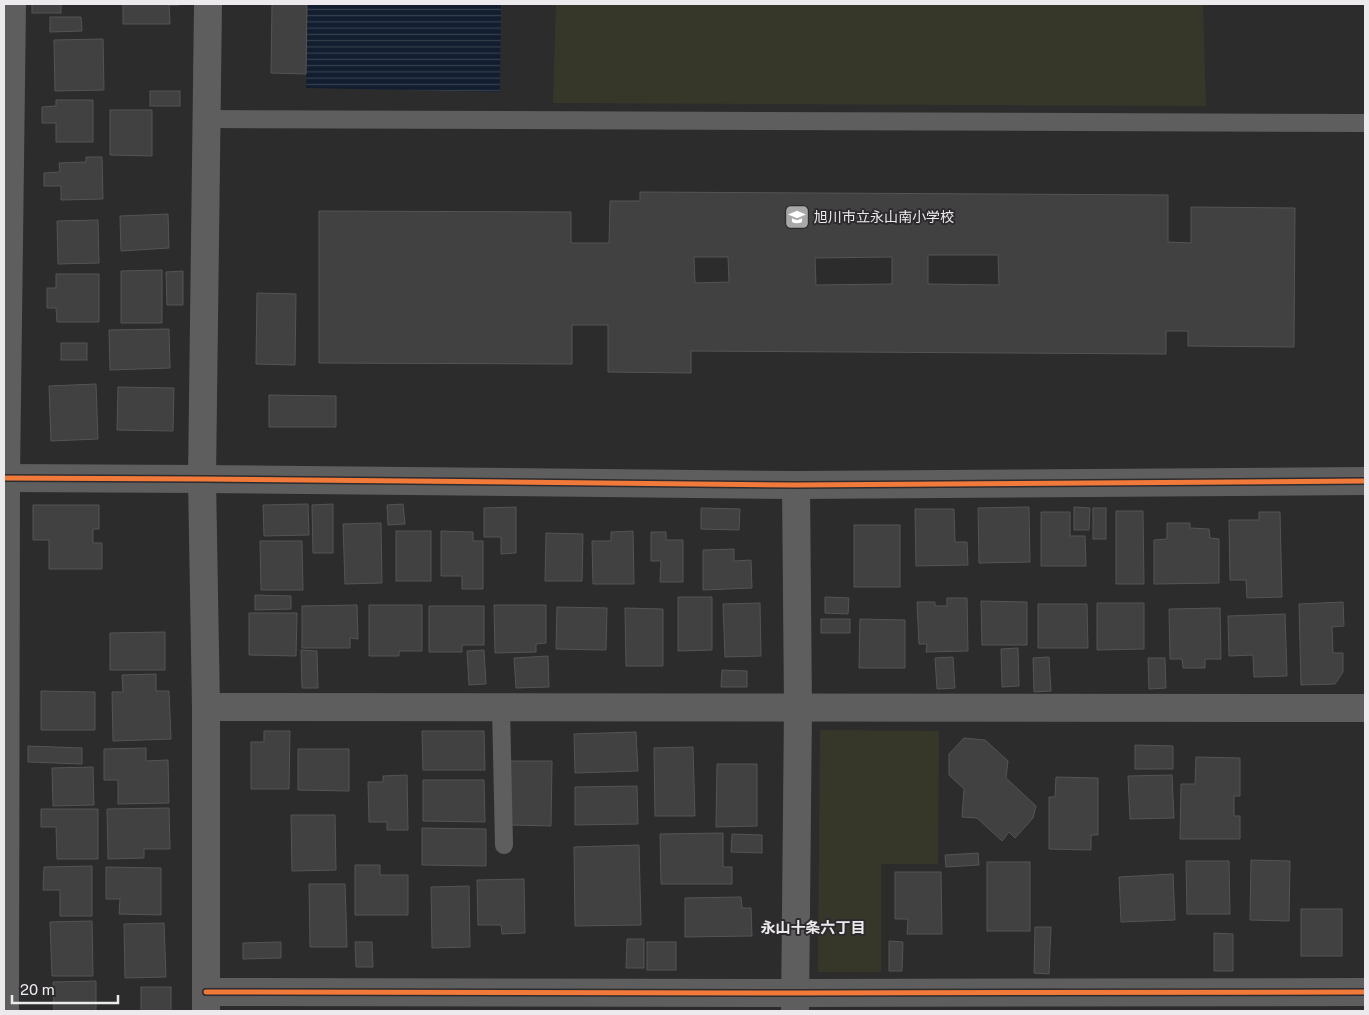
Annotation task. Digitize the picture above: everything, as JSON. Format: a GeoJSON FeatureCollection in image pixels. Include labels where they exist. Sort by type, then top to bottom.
{"type":"FeatureCollection","features":[{"type":"Feature","properties":{"kind":"street"},"geometry":{"type":"LineString","coordinates":[[5,1011],[5,478],[12,4]]}},
{"type":"Feature","properties":{"kind":"street"},"geometry":{"type":"LineString","coordinates":[[208,4],[202,479],[206,707],[206,1002],[795,1002],[1365,992]]}},
{"type":"Feature","properties":{"kind":"street"},"geometry":{"type":"LineString","coordinates":[[5,478],[796,485],[1365,482]]}},
{"type":"Feature","properties":{"kind":"street"},"geometry":{"type":"LineString","coordinates":[[795,1002],[798,708],[796,485]]}},
{"type":"Feature","properties":{"kind":"street"},"geometry":{"type":"LineString","coordinates":[[206,707],[1365,708]]}},
{"type":"Feature","properties":{"kind":"lane"},"geometry":{"type":"LineString","coordinates":[[207,119],[1365,123]]}},
{"type":"Feature","properties":{"kind":"lane"},"geometry":{"type":"LineString","coordinates":[[501,707],[504,845]]}},
{"type":"Feature","properties":{"kind":"green space"},"geometry":{"type":"Polygon","coordinates":[[[556,4],[1203,4],[1206,106],[553,103],[556,4]]]}},
{"type":"Feature","properties":{"kind":"green space"},"geometry":{"type":"Polygon","coordinates":[[[820,730],[939,731],[938,864],[881,864],[881,972],[818,972],[820,730]]]}},
{"type":"Feature","properties":{"kind":"water"},"geometry":{"type":"Polygon","coordinates":[[[307,4],[501,4],[500,92],[306,88],[307,4]]]}},
{"type":"Feature","properties":{"kind":"building"},"geometry":{"type":"Polygon","coordinates":[[[32,4],[61,4],[61,13],[32,13],[32,4]]]}},
{"type":"Feature","properties":{"kind":"building"},"geometry":{"type":"Polygon","coordinates":[[[123,4],[179,5],[169,5],[170,24],[123,24],[123,4]]]}},
{"type":"Feature","properties":{"kind":"building"},"geometry":{"type":"Polygon","coordinates":[[[272,4],[307,4],[306,74],[271,73],[272,4]]]}},
{"type":"Feature","properties":{"kind":"building"},"geometry":{"type":"Polygon","coordinates":[[[50,17],[81,17],[82,31],[50,32],[50,17]]]}},
{"type":"Feature","properties":{"kind":"building"},"geometry":{"type":"Polygon","coordinates":[[[103,39],[104,90],[55,91],[54,40],[103,39]]]}},
{"type":"Feature","properties":{"kind":"building"},"geometry":{"type":"Polygon","coordinates":[[[150,91],[180,91],[180,106],[150,106],[150,91]]]}},
{"type":"Feature","properties":{"kind":"building"},"geometry":{"type":"Polygon","coordinates":[[[56,100],[93,100],[93,142],[56,142],[56,123],[42,123],[42,107],[56,106],[56,100]]]}},
{"type":"Feature","properties":{"kind":"building"},"geometry":{"type":"Polygon","coordinates":[[[110,110],[152,110],[152,156],[110,155],[110,110]]]}},
{"type":"Feature","properties":{"kind":"building"},"geometry":{"type":"Polygon","coordinates":[[[86,157],[102,157],[103,199],[61,200],[61,186],[44,186],[44,173],[60,172],[59,163],[86,162],[86,157]]]}},
{"type":"Feature","properties":{"kind":"building"},"geometry":{"type":"Polygon","coordinates":[[[640,192],[1168,195],[1168,242],[1191,243],[1191,207],[1295,208],[1294,347],[1188,346],[1188,331],[1166,331],[1166,354],[691,351],[691,373],[608,372],[608,325],[572,325],[572,364],[319,363],[319,211],[571,212],[571,243],[609,243],[610,201],[640,201],[640,192]],[[928,255],[928,284],[999,285],[998,255],[928,255]],[[694,257],[695,283],[729,282],[728,257],[694,257]],[[892,257],[815,258],[816,285],[892,284],[892,257]]]}},
{"type":"Feature","properties":{"kind":"building"},"geometry":{"type":"Polygon","coordinates":[[[168,214],[169,248],[121,251],[120,216],[168,214]]]}},
{"type":"Feature","properties":{"kind":"building"},"geometry":{"type":"Polygon","coordinates":[[[98,220],[99,263],[58,264],[57,221],[98,220]]]}},
{"type":"Feature","properties":{"kind":"building"},"geometry":{"type":"Polygon","coordinates":[[[162,270],[162,323],[121,323],[121,271],[162,270]]]}},
{"type":"Feature","properties":{"kind":"building"},"geometry":{"type":"Polygon","coordinates":[[[183,271],[183,305],[167,305],[166,272],[183,271]]]}},
{"type":"Feature","properties":{"kind":"building"},"geometry":{"type":"Polygon","coordinates":[[[56,274],[99,274],[99,322],[57,322],[56,308],[47,308],[47,288],[56,288],[56,274]]]}},
{"type":"Feature","properties":{"kind":"building"},"geometry":{"type":"Polygon","coordinates":[[[257,293],[296,294],[295,365],[256,364],[257,293]]]}},
{"type":"Feature","properties":{"kind":"building"},"geometry":{"type":"Polygon","coordinates":[[[169,329],[170,368],[110,370],[109,330],[169,329]]]}},
{"type":"Feature","properties":{"kind":"building"},"geometry":{"type":"Polygon","coordinates":[[[61,343],[87,343],[87,360],[61,360],[61,343]]]}},
{"type":"Feature","properties":{"kind":"building"},"geometry":{"type":"Polygon","coordinates":[[[96,384],[98,439],[51,441],[49,386],[96,384]]]}},
{"type":"Feature","properties":{"kind":"building"},"geometry":{"type":"Polygon","coordinates":[[[118,387],[174,388],[173,431],[117,430],[118,387]]]}},
{"type":"Feature","properties":{"kind":"building"},"geometry":{"type":"Polygon","coordinates":[[[269,395],[336,396],[336,427],[269,427],[269,395]]]}},
{"type":"Feature","properties":{"kind":"building"},"geometry":{"type":"Polygon","coordinates":[[[308,504],[309,535],[264,536],[263,505],[308,504]]]}},
{"type":"Feature","properties":{"kind":"building"},"geometry":{"type":"Polygon","coordinates":[[[333,504],[333,553],[313,553],[312,505],[333,504]]]}},
{"type":"Feature","properties":{"kind":"building"},"geometry":{"type":"Polygon","coordinates":[[[403,504],[405,524],[388,525],[387,505],[403,504]]]}},
{"type":"Feature","properties":{"kind":"building"},"geometry":{"type":"Polygon","coordinates":[[[33,505],[99,505],[99,529],[93,529],[93,543],[102,543],[102,569],[49,569],[49,540],[33,540],[33,505]]]}},
{"type":"Feature","properties":{"kind":"building"},"geometry":{"type":"Polygon","coordinates":[[[516,507],[516,553],[501,554],[501,537],[484,537],[484,508],[516,507]]]}},
{"type":"Feature","properties":{"kind":"building"},"geometry":{"type":"Polygon","coordinates":[[[1029,507],[1030,562],[979,563],[978,508],[1029,507]]]}},
{"type":"Feature","properties":{"kind":"building"},"geometry":{"type":"Polygon","coordinates":[[[1074,507],[1090,508],[1089,530],[1074,530],[1074,507]]]}},
{"type":"Feature","properties":{"kind":"building"},"geometry":{"type":"Polygon","coordinates":[[[701,508],[740,509],[739,530],[701,529],[701,508]]]}},
{"type":"Feature","properties":{"kind":"building"},"geometry":{"type":"Polygon","coordinates":[[[1093,508],[1106,508],[1106,539],[1093,539],[1093,508]]]}},
{"type":"Feature","properties":{"kind":"building"},"geometry":{"type":"Polygon","coordinates":[[[915,509],[954,509],[955,542],[967,542],[968,565],[916,566],[915,509]]]}},
{"type":"Feature","properties":{"kind":"building"},"geometry":{"type":"Polygon","coordinates":[[[1116,511],[1143,511],[1144,584],[1116,584],[1116,511]]]}},
{"type":"Feature","properties":{"kind":"building"},"geometry":{"type":"Polygon","coordinates":[[[1041,512],[1070,512],[1070,536],[1085,536],[1086,566],[1041,566],[1041,512]]]}},
{"type":"Feature","properties":{"kind":"building"},"geometry":{"type":"Polygon","coordinates":[[[1259,512],[1280,512],[1282,597],[1247,598],[1246,580],[1230,580],[1229,520],[1259,520],[1259,512]]]}},
{"type":"Feature","properties":{"kind":"building"},"geometry":{"type":"Polygon","coordinates":[[[381,523],[382,583],[345,584],[343,524],[381,523]]]}},
{"type":"Feature","properties":{"kind":"building"},"geometry":{"type":"Polygon","coordinates":[[[1167,523],[1190,523],[1190,528],[1209,529],[1210,538],[1219,539],[1219,583],[1154,584],[1154,540],[1167,539],[1167,523]]]}},
{"type":"Feature","properties":{"kind":"building"},"geometry":{"type":"Polygon","coordinates":[[[854,525],[900,525],[900,587],[854,587],[854,525]]]}},
{"type":"Feature","properties":{"kind":"building"},"geometry":{"type":"Polygon","coordinates":[[[396,531],[431,531],[431,581],[396,581],[396,531]]]}},
{"type":"Feature","properties":{"kind":"building"},"geometry":{"type":"Polygon","coordinates":[[[441,531],[473,532],[473,541],[483,541],[483,589],[462,589],[462,576],[441,576],[441,531]]]}},
{"type":"Feature","properties":{"kind":"building"},"geometry":{"type":"Polygon","coordinates":[[[633,531],[634,584],[593,584],[592,541],[611,541],[611,532],[633,531]]]}},
{"type":"Feature","properties":{"kind":"building"},"geometry":{"type":"Polygon","coordinates":[[[651,532],[666,532],[666,540],[683,540],[683,582],[660,582],[661,561],[651,561],[651,532]]]}},
{"type":"Feature","properties":{"kind":"building"},"geometry":{"type":"Polygon","coordinates":[[[546,533],[583,534],[582,581],[545,581],[546,533]]]}},
{"type":"Feature","properties":{"kind":"building"},"geometry":{"type":"Polygon","coordinates":[[[260,541],[302,541],[303,590],[261,590],[260,541]]]}},
{"type":"Feature","properties":{"kind":"building"},"geometry":{"type":"Polygon","coordinates":[[[734,549],[734,561],[751,560],[752,588],[703,590],[703,550],[734,549]]]}},
{"type":"Feature","properties":{"kind":"building"},"geometry":{"type":"Polygon","coordinates":[[[255,595],[291,596],[291,609],[255,610],[255,595]]]}},
{"type":"Feature","properties":{"kind":"building"},"geometry":{"type":"Polygon","coordinates":[[[678,597],[712,597],[712,650],[678,651],[678,597]]]}},
{"type":"Feature","properties":{"kind":"building"},"geometry":{"type":"Polygon","coordinates":[[[825,597],[849,598],[848,614],[825,613],[825,597]]]}},
{"type":"Feature","properties":{"kind":"building"},"geometry":{"type":"Polygon","coordinates":[[[947,598],[967,598],[968,651],[926,652],[927,644],[919,644],[917,602],[935,602],[935,606],[947,606],[947,598]]]}},
{"type":"Feature","properties":{"kind":"building"},"geometry":{"type":"Polygon","coordinates":[[[981,601],[1027,602],[1027,645],[982,645],[981,601]]]}},
{"type":"Feature","properties":{"kind":"building"},"geometry":{"type":"Polygon","coordinates":[[[1343,602],[1344,626],[1332,627],[1333,653],[1343,653],[1343,672],[1335,684],[1301,685],[1299,604],[1343,602]]]}},
{"type":"Feature","properties":{"kind":"building"},"geometry":{"type":"Polygon","coordinates":[[[760,603],[761,656],[725,657],[723,604],[760,603]]]}},
{"type":"Feature","properties":{"kind":"building"},"geometry":{"type":"Polygon","coordinates":[[[1097,603],[1144,603],[1144,649],[1097,650],[1097,603]]]}},
{"type":"Feature","properties":{"kind":"building"},"geometry":{"type":"Polygon","coordinates":[[[1038,604],[1087,604],[1088,648],[1038,648],[1038,604]]]}},
{"type":"Feature","properties":{"kind":"building"},"geometry":{"type":"Polygon","coordinates":[[[357,605],[358,639],[350,638],[350,648],[302,648],[302,606],[357,605]]]}},
{"type":"Feature","properties":{"kind":"building"},"geometry":{"type":"Polygon","coordinates":[[[369,605],[422,605],[422,651],[399,651],[399,656],[369,656],[369,605]]]}},
{"type":"Feature","properties":{"kind":"building"},"geometry":{"type":"Polygon","coordinates":[[[494,605],[546,605],[546,643],[536,644],[536,652],[495,653],[494,605]]]}},
{"type":"Feature","properties":{"kind":"building"},"geometry":{"type":"Polygon","coordinates":[[[429,606],[484,606],[484,645],[462,645],[462,652],[429,652],[429,606]]]}},
{"type":"Feature","properties":{"kind":"building"},"geometry":{"type":"Polygon","coordinates":[[[557,607],[607,608],[606,650],[556,649],[557,607]]]}},
{"type":"Feature","properties":{"kind":"building"},"geometry":{"type":"Polygon","coordinates":[[[625,608],[663,609],[663,666],[626,666],[625,608]]]}},
{"type":"Feature","properties":{"kind":"building"},"geometry":{"type":"Polygon","coordinates":[[[1220,608],[1221,659],[1205,659],[1205,668],[1183,668],[1182,659],[1170,659],[1169,609],[1220,608]]]}},
{"type":"Feature","properties":{"kind":"building"},"geometry":{"type":"Polygon","coordinates":[[[249,613],[297,613],[296,656],[249,655],[249,613]]]}},
{"type":"Feature","properties":{"kind":"building"},"geometry":{"type":"Polygon","coordinates":[[[1285,614],[1287,676],[1254,677],[1253,655],[1229,656],[1228,616],[1285,614]]]}},
{"type":"Feature","properties":{"kind":"building"},"geometry":{"type":"Polygon","coordinates":[[[821,619],[850,619],[850,633],[821,633],[821,619]]]}},
{"type":"Feature","properties":{"kind":"building"},"geometry":{"type":"Polygon","coordinates":[[[860,619],[905,620],[905,668],[859,668],[860,619]]]}},
{"type":"Feature","properties":{"kind":"building"},"geometry":{"type":"Polygon","coordinates":[[[165,632],[165,670],[110,670],[110,633],[165,632]]]}},
{"type":"Feature","properties":{"kind":"building"},"geometry":{"type":"Polygon","coordinates":[[[1018,648],[1019,686],[1002,687],[1001,649],[1018,648]]]}},
{"type":"Feature","properties":{"kind":"building"},"geometry":{"type":"Polygon","coordinates":[[[301,650],[317,651],[318,688],[302,688],[301,650]]]}},
{"type":"Feature","properties":{"kind":"building"},"geometry":{"type":"Polygon","coordinates":[[[484,650],[486,684],[469,685],[467,651],[484,650]]]}},
{"type":"Feature","properties":{"kind":"building"},"geometry":{"type":"Polygon","coordinates":[[[548,656],[549,687],[516,688],[514,658],[548,656]]]}},
{"type":"Feature","properties":{"kind":"building"},"geometry":{"type":"Polygon","coordinates":[[[953,657],[955,688],[937,689],[935,658],[953,657]]]}},
{"type":"Feature","properties":{"kind":"building"},"geometry":{"type":"Polygon","coordinates":[[[1049,657],[1051,691],[1034,692],[1033,658],[1049,657]]]}},
{"type":"Feature","properties":{"kind":"building"},"geometry":{"type":"Polygon","coordinates":[[[1148,658],[1165,658],[1166,688],[1149,689],[1148,658]]]}},
{"type":"Feature","properties":{"kind":"building"},"geometry":{"type":"Polygon","coordinates":[[[722,670],[747,671],[747,687],[721,687],[722,670]]]}},
{"type":"Feature","properties":{"kind":"building"},"geometry":{"type":"Polygon","coordinates":[[[156,674],[156,691],[169,691],[171,739],[113,741],[112,692],[123,692],[122,675],[156,674]]]}},
{"type":"Feature","properties":{"kind":"building"},"geometry":{"type":"Polygon","coordinates":[[[41,691],[95,692],[95,730],[41,730],[41,691]]]}},
{"type":"Feature","properties":{"kind":"building"},"geometry":{"type":"Polygon","coordinates":[[[264,731],[290,731],[289,789],[251,789],[251,742],[264,742],[264,731]]]}},
{"type":"Feature","properties":{"kind":"building"},"geometry":{"type":"Polygon","coordinates":[[[422,731],[484,731],[485,770],[423,770],[422,731]]]}},
{"type":"Feature","properties":{"kind":"building"},"geometry":{"type":"Polygon","coordinates":[[[636,732],[638,771],[575,773],[574,734],[636,732]]]}},
{"type":"Feature","properties":{"kind":"building"},"geometry":{"type":"Polygon","coordinates":[[[964,738],[985,740],[1008,761],[1006,778],[1036,806],[1033,818],[1015,838],[1009,832],[1002,841],[977,818],[962,817],[964,789],[949,775],[949,754],[964,738]]]}},
{"type":"Feature","properties":{"kind":"building"},"geometry":{"type":"Polygon","coordinates":[[[1135,745],[1173,746],[1173,769],[1135,769],[1135,745]]]}},
{"type":"Feature","properties":{"kind":"building"},"geometry":{"type":"Polygon","coordinates":[[[28,746],[82,748],[82,764],[28,762],[28,746]]]}},
{"type":"Feature","properties":{"kind":"building"},"geometry":{"type":"Polygon","coordinates":[[[693,747],[695,816],[655,816],[654,748],[693,747]]]}},
{"type":"Feature","properties":{"kind":"building"},"geometry":{"type":"Polygon","coordinates":[[[146,748],[146,761],[168,760],[169,803],[118,804],[118,780],[104,780],[104,749],[146,748]]]}},
{"type":"Feature","properties":{"kind":"building"},"geometry":{"type":"Polygon","coordinates":[[[298,749],[349,749],[349,791],[298,790],[298,749]]]}},
{"type":"Feature","properties":{"kind":"building"},"geometry":{"type":"Polygon","coordinates":[[[1196,757],[1240,758],[1240,796],[1234,796],[1234,816],[1240,816],[1240,839],[1180,839],[1181,784],[1195,784],[1196,757]]]}},
{"type":"Feature","properties":{"kind":"building"},"geometry":{"type":"Polygon","coordinates":[[[509,761],[552,761],[551,826],[509,825],[509,761]]]}},
{"type":"Feature","properties":{"kind":"building"},"geometry":{"type":"Polygon","coordinates":[[[717,764],[757,764],[757,826],[716,827],[717,764]]]}},
{"type":"Feature","properties":{"kind":"building"},"geometry":{"type":"Polygon","coordinates":[[[93,767],[94,805],[53,806],[52,768],[93,767]]]}},
{"type":"Feature","properties":{"kind":"building"},"geometry":{"type":"Polygon","coordinates":[[[407,775],[408,830],[387,830],[387,822],[369,822],[368,782],[383,782],[383,776],[407,775]]]}},
{"type":"Feature","properties":{"kind":"building"},"geometry":{"type":"Polygon","coordinates":[[[1172,775],[1174,818],[1130,819],[1128,776],[1172,775]]]}},
{"type":"Feature","properties":{"kind":"building"},"geometry":{"type":"Polygon","coordinates":[[[1056,777],[1098,778],[1098,835],[1091,835],[1091,850],[1049,849],[1049,797],[1055,797],[1056,777]]]}},
{"type":"Feature","properties":{"kind":"building"},"geometry":{"type":"Polygon","coordinates":[[[423,780],[484,780],[485,822],[423,821],[423,780]]]}},
{"type":"Feature","properties":{"kind":"building"},"geometry":{"type":"Polygon","coordinates":[[[637,786],[638,824],[575,825],[575,787],[637,786]]]}},
{"type":"Feature","properties":{"kind":"building"},"geometry":{"type":"Polygon","coordinates":[[[169,808],[170,849],[144,849],[144,858],[108,859],[107,809],[169,808]]]}},
{"type":"Feature","properties":{"kind":"building"},"geometry":{"type":"Polygon","coordinates":[[[41,809],[98,809],[98,859],[57,859],[56,827],[41,827],[41,809]]]}},
{"type":"Feature","properties":{"kind":"building"},"geometry":{"type":"Polygon","coordinates":[[[291,815],[335,815],[336,870],[292,871],[291,815]]]}},
{"type":"Feature","properties":{"kind":"building"},"geometry":{"type":"Polygon","coordinates":[[[422,828],[486,829],[486,866],[422,865],[422,828]]]}},
{"type":"Feature","properties":{"kind":"building"},"geometry":{"type":"Polygon","coordinates":[[[723,833],[723,867],[732,867],[732,884],[661,884],[660,834],[723,833]]]}},
{"type":"Feature","properties":{"kind":"building"},"geometry":{"type":"Polygon","coordinates":[[[732,834],[762,835],[762,853],[731,852],[732,834]]]}},
{"type":"Feature","properties":{"kind":"building"},"geometry":{"type":"Polygon","coordinates":[[[639,845],[641,925],[575,926],[574,847],[639,845]]]}},
{"type":"Feature","properties":{"kind":"building"},"geometry":{"type":"Polygon","coordinates":[[[978,853],[979,865],[946,867],[945,855],[978,853]]]}},
{"type":"Feature","properties":{"kind":"building"},"geometry":{"type":"Polygon","coordinates":[[[1251,860],[1290,861],[1289,921],[1250,920],[1251,860]]]}},
{"type":"Feature","properties":{"kind":"building"},"geometry":{"type":"Polygon","coordinates":[[[1186,861],[1229,861],[1230,914],[1187,914],[1186,861]]]}},
{"type":"Feature","properties":{"kind":"building"},"geometry":{"type":"Polygon","coordinates":[[[987,862],[1030,862],[1030,931],[987,931],[987,862]]]}},
{"type":"Feature","properties":{"kind":"building"},"geometry":{"type":"Polygon","coordinates":[[[355,865],[380,865],[380,875],[408,875],[408,915],[355,915],[355,865]]]}},
{"type":"Feature","properties":{"kind":"building"},"geometry":{"type":"Polygon","coordinates":[[[92,866],[92,916],[60,916],[60,890],[43,890],[44,867],[92,866]]]}},
{"type":"Feature","properties":{"kind":"building"},"geometry":{"type":"Polygon","coordinates":[[[106,867],[161,868],[161,915],[119,914],[120,899],[106,899],[106,867]]]}},
{"type":"Feature","properties":{"kind":"building"},"geometry":{"type":"Polygon","coordinates":[[[895,872],[941,872],[942,934],[907,934],[908,919],[895,919],[895,872]]]}},
{"type":"Feature","properties":{"kind":"building"},"geometry":{"type":"Polygon","coordinates":[[[1173,874],[1175,920],[1121,922],[1119,877],[1173,874]]]}},
{"type":"Feature","properties":{"kind":"building"},"geometry":{"type":"Polygon","coordinates":[[[524,879],[525,933],[502,934],[501,925],[478,925],[477,880],[524,879]]]}},
{"type":"Feature","properties":{"kind":"building"},"geometry":{"type":"Polygon","coordinates":[[[309,884],[345,884],[347,947],[310,947],[309,884]]]}},
{"type":"Feature","properties":{"kind":"building"},"geometry":{"type":"Polygon","coordinates":[[[469,886],[470,947],[432,948],[431,887],[469,886]]]}},
{"type":"Feature","properties":{"kind":"building"},"geometry":{"type":"Polygon","coordinates":[[[741,897],[742,908],[751,908],[752,936],[685,937],[685,898],[741,897]]]}},
{"type":"Feature","properties":{"kind":"building"},"geometry":{"type":"Polygon","coordinates":[[[1301,909],[1342,909],[1342,956],[1301,956],[1301,909]]]}},
{"type":"Feature","properties":{"kind":"building"},"geometry":{"type":"Polygon","coordinates":[[[92,921],[93,976],[52,976],[50,922],[92,921]]]}},
{"type":"Feature","properties":{"kind":"building"},"geometry":{"type":"Polygon","coordinates":[[[164,923],[166,977],[125,978],[124,924],[164,923]]]}},
{"type":"Feature","properties":{"kind":"building"},"geometry":{"type":"Polygon","coordinates":[[[1035,927],[1051,927],[1049,974],[1034,973],[1035,927]]]}},
{"type":"Feature","properties":{"kind":"building"},"geometry":{"type":"Polygon","coordinates":[[[1214,933],[1233,934],[1233,971],[1214,971],[1214,933]]]}},
{"type":"Feature","properties":{"kind":"building"},"geometry":{"type":"Polygon","coordinates":[[[627,939],[644,939],[644,968],[626,968],[627,939]]]}},
{"type":"Feature","properties":{"kind":"building"},"geometry":{"type":"Polygon","coordinates":[[[889,941],[903,942],[902,971],[889,971],[889,941]]]}},
{"type":"Feature","properties":{"kind":"building"},"geometry":{"type":"Polygon","coordinates":[[[281,942],[281,958],[243,959],[243,943],[281,942]]]}},
{"type":"Feature","properties":{"kind":"building"},"geometry":{"type":"Polygon","coordinates":[[[355,942],[372,942],[373,967],[356,967],[355,942]]]}},
{"type":"Feature","properties":{"kind":"building"},"geometry":{"type":"Polygon","coordinates":[[[647,942],[676,942],[676,970],[647,970],[647,942]]]}},
{"type":"Feature","properties":{"kind":"building"},"geometry":{"type":"Polygon","coordinates":[[[96,981],[96,1011],[54,1011],[53,982],[96,981]]]}},
{"type":"Feature","properties":{"kind":"building"},"geometry":{"type":"Polygon","coordinates":[[[141,987],[171,987],[171,1011],[141,1011],[141,987]]]}},
{"type":"Feature","properties":{"kind":"cycle path"},"geometry":{"type":"LineString","coordinates":[[4,478],[796,485],[1365,481]]}},
{"type":"Feature","properties":{"kind":"cycle path"},"geometry":{"type":"LineString","coordinates":[[206,992],[1365,992]]}},
{"type":"Feature","properties":{"kind":"place","name":"旭川市立永山南小学校"},"geometry":{"type":"Point","coordinates":[797,217]}},
{"type":"Feature","properties":{"kind":"district","name":"永山十条六丁目"},"geometry":{"type":"Point","coordinates":[813,928]}}]}
